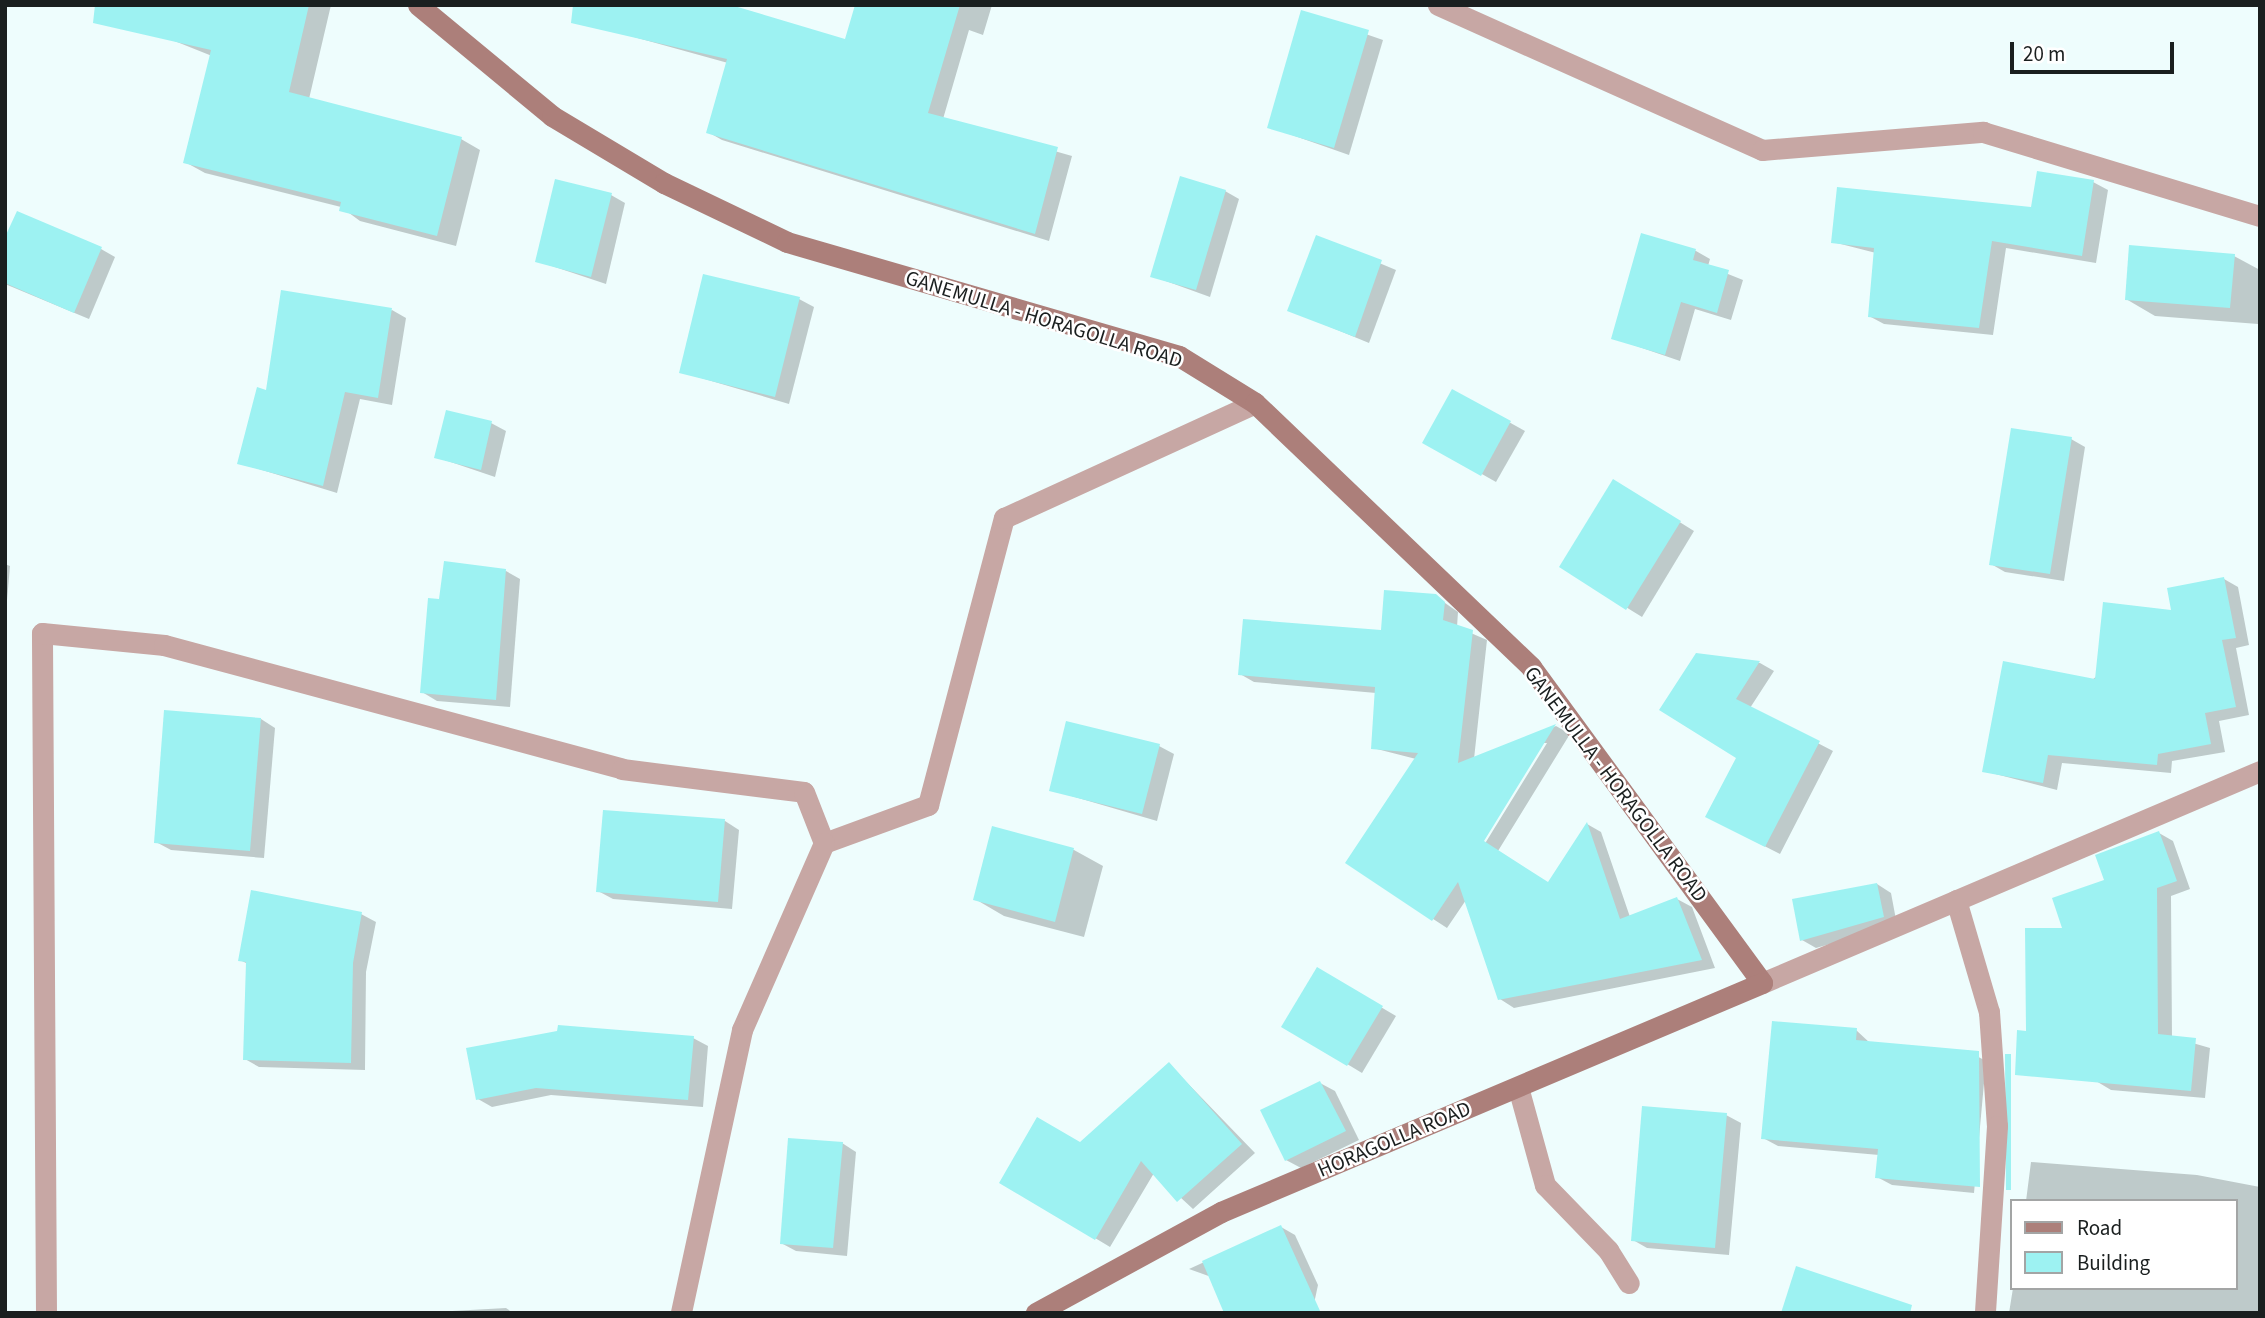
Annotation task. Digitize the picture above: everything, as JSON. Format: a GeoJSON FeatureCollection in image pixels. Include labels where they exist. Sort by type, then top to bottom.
{"type":"FeatureCollection","features":[{"type":"Feature","properties":{"kind":"street","name":"GANEMULLA - HORAGOLLA ROAD"},"geometry":{"type":"LineString","coordinates":[[418,5],[552,116],[664,183],[787,242],[1179,356],[1255,402],[1531,667],[1762,983]]}},
{"type":"Feature","properties":{"kind":"street"},"geometry":{"type":"LineString","coordinates":[[1438,5],[1762,150],[1983,132],[2260,216]]}},
{"type":"Feature","properties":{"kind":"street"},"geometry":{"type":"LineString","coordinates":[[824,843],[928,805],[1004,518],[1255,402]]}},
{"type":"Feature","properties":{"kind":"street"},"geometry":{"type":"LineString","coordinates":[[46,1313],[42,633],[164,645],[622,769],[804,792],[824,843],[742,1030],[681,1313]]}},
{"type":"Feature","properties":{"kind":"street"},"geometry":{"type":"LineString","coordinates":[[1762,983],[2260,771]]}},
{"type":"Feature","properties":{"kind":"street"},"geometry":{"type":"LineString","coordinates":[[1956,900],[1989,1012],[1997,1126],[1985,1313]]}},
{"type":"Feature","properties":{"kind":"street","name":"HORAGOLLA ROAD"},"geometry":{"type":"LineString","coordinates":[[1035,1313],[1221,1212],[1762,983]]}},
{"type":"Feature","properties":{"kind":"street"},"geometry":{"type":"LineString","coordinates":[[1518,1087],[1545,1185],[1608,1250],[1629,1283]]}},
{"type":"Feature","properties":{"kind":"building"},"geometry":{"type":"Polygon","coordinates":[[[95,5],[309,5],[289,92],[462,137],[437,236],[339,211],[341,202],[183,163],[211,50],[93,23],[95,5]]]}},
{"type":"Feature","properties":{"kind":"building"},"geometry":{"type":"Polygon","coordinates":[[[573,5],[731,5],[845,39],[855,5],[960,5],[928,113],[1058,147],[1035,234],[706,133],[727,59],[571,23],[573,5]]]}},
{"type":"Feature","properties":{"kind":"building"},"geometry":{"type":"Polygon","coordinates":[[[1301,10],[1369,30],[1334,148],[1267,128],[1301,10]]]}},
{"type":"Feature","properties":{"kind":"building"},"geometry":{"type":"Polygon","coordinates":[[[2037,171],[2094,180],[2082,256],[1992,241],[1979,328],[1868,317],[1874,248],[1831,243],[1837,187],[2031,207],[2037,171]]]}},
{"type":"Feature","properties":{"kind":"building"},"geometry":{"type":"Polygon","coordinates":[[[1180,176],[1226,190],[1196,290],[1150,277],[1180,176]]]}},
{"type":"Feature","properties":{"kind":"building"},"geometry":{"type":"Polygon","coordinates":[[[555,179],[612,193],[591,277],[535,262],[555,179]]]}},
{"type":"Feature","properties":{"kind":"building"},"geometry":{"type":"Polygon","coordinates":[[[17,211],[102,247],[74,313],[5,283],[5,237],[17,211]]]}},
{"type":"Feature","properties":{"kind":"building"},"geometry":{"type":"Polygon","coordinates":[[[1641,233],[1696,249],[1693,260],[1729,270],[1717,313],[1681,302],[1665,355],[1611,339],[1641,233]]]}},
{"type":"Feature","properties":{"kind":"building"},"geometry":{"type":"Polygon","coordinates":[[[1316,235],[1382,260],[1355,337],[1287,311],[1316,235]]]}},
{"type":"Feature","properties":{"kind":"building"},"geometry":{"type":"Polygon","coordinates":[[[2129,245],[2235,254],[2230,308],[2125,300],[2129,245]]]}},
{"type":"Feature","properties":{"kind":"building"},"geometry":{"type":"Polygon","coordinates":[[[703,274],[800,297],[775,397],[679,373],[703,274]]]}},
{"type":"Feature","properties":{"kind":"building"},"geometry":{"type":"Polygon","coordinates":[[[281,290],[392,308],[378,398],[345,392],[323,486],[237,464],[257,387],[266,390],[281,290]]]}},
{"type":"Feature","properties":{"kind":"building"},"geometry":{"type":"Polygon","coordinates":[[[1452,389],[1511,421],[1481,476],[1422,443],[1452,389]]]}},
{"type":"Feature","properties":{"kind":"building"},"geometry":{"type":"Polygon","coordinates":[[[446,410],[492,421],[481,470],[434,458],[446,410]]]}},
{"type":"Feature","properties":{"kind":"building"},"geometry":{"type":"Polygon","coordinates":[[[2011,428],[2072,437],[2050,574],[1989,565],[2011,428]]]}},
{"type":"Feature","properties":{"kind":"building"},"geometry":{"type":"Polygon","coordinates":[[[1613,479],[1681,521],[1626,610],[1559,567],[1613,479]]]}},
{"type":"Feature","properties":{"kind":"building"},"geometry":{"type":"Polygon","coordinates":[[[444,561],[506,569],[496,700],[420,693],[428,598],[439,599],[444,561]]]}},
{"type":"Feature","properties":{"kind":"building"},"geometry":{"type":"Polygon","coordinates":[[[2224,577],[2236,638],[2222,640],[2236,707],[2205,713],[2211,744],[2158,754],[2157,765],[2048,755],[2043,783],[1982,772],[2003,661],[2095,679],[2103,602],[2171,610],[2167,588],[2224,577]]]}},
{"type":"Feature","properties":{"kind":"building"},"geometry":{"type":"Polygon","coordinates":[[[1384,590],[1436,594],[1445,602],[1443,620],[1473,630],[1458,763],[1556,724],[1484,841],[1548,882],[1587,822],[1620,919],[1677,897],[1702,960],[1498,1000],[1458,882],[1432,921],[1345,863],[1418,753],[1371,749],[1375,687],[1238,675],[1243,619],[1381,630],[1384,590]]]}},
{"type":"Feature","properties":{"kind":"building"},"geometry":{"type":"Polygon","coordinates":[[[1696,653],[1760,661],[1736,699],[1820,741],[1765,847],[1705,817],[1736,758],[1659,710],[1696,653]]]}},
{"type":"Feature","properties":{"kind":"building"},"geometry":{"type":"Polygon","coordinates":[[[164,710],[261,718],[250,851],[154,843],[164,710]]]}},
{"type":"Feature","properties":{"kind":"building"},"geometry":{"type":"Polygon","coordinates":[[[1066,721],[1160,744],[1142,814],[1049,791],[1066,721]]]}},
{"type":"Feature","properties":{"kind":"building"},"geometry":{"type":"Polygon","coordinates":[[[603,810],[725,819],[718,902],[596,892],[603,810]]]}},
{"type":"Feature","properties":{"kind":"building"},"geometry":{"type":"Polygon","coordinates":[[[992,826],[1074,848],[1055,922],[973,900],[992,826]]]}},
{"type":"Feature","properties":{"kind":"building"},"geometry":{"type":"Polygon","coordinates":[[[2159,831],[2177,881],[2157,888],[2158,1034],[2196,1038],[2191,1091],[2015,1075],[2017,1030],[2026,1031],[2025,928],[2062,928],[2052,898],[2104,880],[2095,855],[2159,831]]]}},
{"type":"Feature","properties":{"kind":"building"},"geometry":{"type":"Polygon","coordinates":[[[1877,883],[1884,917],[1800,941],[1792,899],[1877,883]]]}},
{"type":"Feature","properties":{"kind":"building"},"geometry":{"type":"Polygon","coordinates":[[[251,890],[362,912],[353,963],[351,1063],[243,1060],[246,962],[238,961],[251,890]]]}},
{"type":"Feature","properties":{"kind":"building"},"geometry":{"type":"Polygon","coordinates":[[[1317,967],[1383,1006],[1347,1066],[1281,1027],[1317,967]]]}},
{"type":"Feature","properties":{"kind":"building"},"geometry":{"type":"Polygon","coordinates":[[[1772,1021],[1857,1028],[1856,1040],[1979,1051],[1980,1187],[1875,1178],[1878,1149],[1761,1139],[1772,1021]]]}},
{"type":"Feature","properties":{"kind":"building"},"geometry":{"type":"Polygon","coordinates":[[[558,1025],[694,1036],[688,1100],[536,1088],[476,1100],[466,1048],[557,1031],[558,1025]]]}},
{"type":"Feature","properties":{"kind":"building"},"geometry":{"type":"Polygon","coordinates":[[[2005,1054],[2011,1054],[2011,1190],[2006,1190],[2005,1054]]]}},
{"type":"Feature","properties":{"kind":"building"},"geometry":{"type":"Polygon","coordinates":[[[1169,1062],[1242,1144],[1177,1202],[1141,1161],[1095,1240],[999,1183],[1037,1117],[1080,1142],[1169,1062]]]}},
{"type":"Feature","properties":{"kind":"building"},"geometry":{"type":"Polygon","coordinates":[[[1320,1081],[1346,1131],[1285,1161],[1260,1110],[1320,1081]]]}},
{"type":"Feature","properties":{"kind":"building"},"geometry":{"type":"Polygon","coordinates":[[[1642,1106],[1727,1113],[1715,1248],[1631,1241],[1642,1106]]]}},
{"type":"Feature","properties":{"kind":"building"},"geometry":{"type":"Polygon","coordinates":[[[788,1138],[843,1142],[833,1248],[780,1244],[788,1138]]]}},
{"type":"Feature","properties":{"kind":"building"},"geometry":{"type":"Polygon","coordinates":[[[1281,1225],[1321,1313],[1224,1313],[1202,1261],[1281,1225]]]}},
{"type":"Feature","properties":{"kind":"building"},"geometry":{"type":"Polygon","coordinates":[[[1796,1266],[1912,1305],[1910,1313],[1781,1313],[1796,1266]]]}}]}
